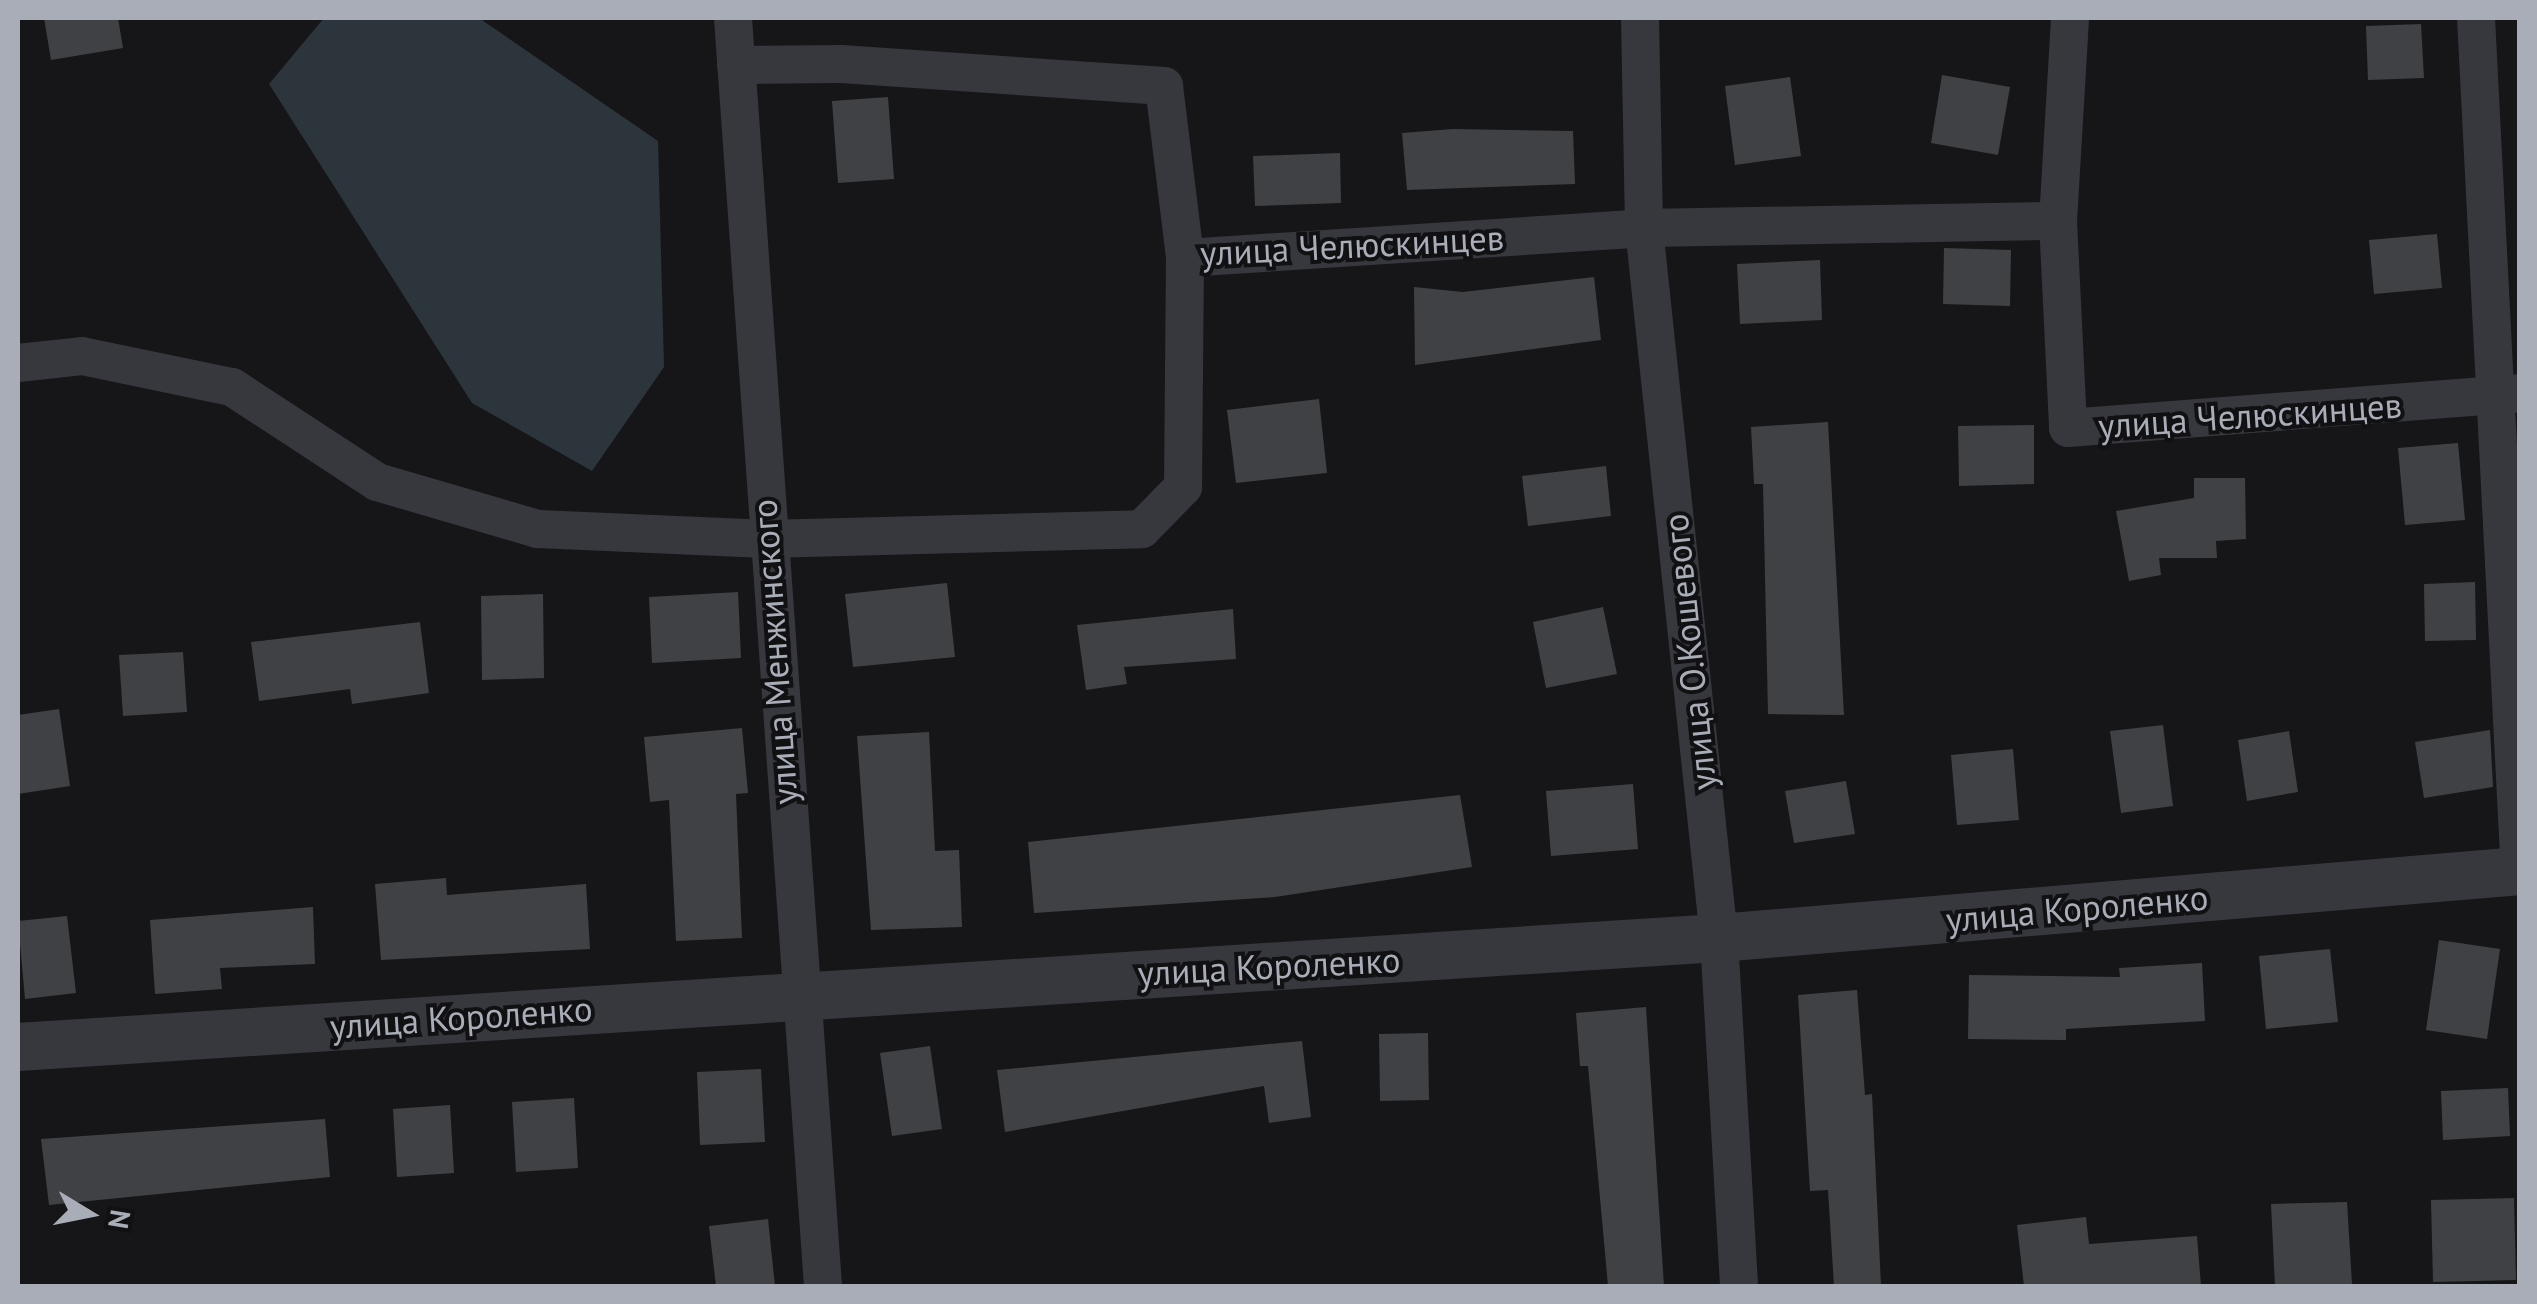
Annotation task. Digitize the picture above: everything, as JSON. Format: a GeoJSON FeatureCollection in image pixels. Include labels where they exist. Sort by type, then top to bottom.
{"type":"FeatureCollection","features":[{"type":"Feature","properties":{"kind":"street","name":"улица Менжинского"},"geometry":{"type":"LineString","coordinates":[[733,18],[798,994],[823,1286]]}},
{"type":"Feature","properties":{"kind":"street","name":"улица О.Кошевого"},"geometry":{"type":"LineString","coordinates":[[1640,18],[1644,228],[1720,938],[1739,1286]]}},
{"type":"Feature","properties":{"kind":"street","name":"улица Челюскинцев"},"geometry":{"type":"LineString","coordinates":[[2070,18],[2058,220],[2068,428],[2508,395]]}},
{"type":"Feature","properties":{"kind":"street"},"geometry":{"type":"LineString","coordinates":[[2476,18],[2508,395],[2519,872]]}},
{"type":"Feature","properties":{"kind":"street","name":"улица Челюскинцев"},"geometry":{"type":"LineString","coordinates":[[736,65],[841,64],[1164,86],[1185,258],[1644,228],[2058,220]]}},
{"type":"Feature","properties":{"kind":"street"},"geometry":{"type":"LineString","coordinates":[[18,363],[82,356],[232,387],[377,482],[538,529],[766,539],[1142,528],[1184,487],[1185,258]]}},
{"type":"Feature","properties":{"kind":"street","name":"улица Короленко"},"geometry":{"type":"LineString","coordinates":[[18,1046],[1720,938],[2519,872]]}},
{"type":"Feature","properties":{"kind":"shaded area"},"geometry":{"type":"Polygon","coordinates":[[[324,18],[479,18],[658,141],[664,367],[592,471],[472,403],[269,84],[324,18]]]}},
{"type":"Feature","properties":{"kind":"building"},"geometry":{"type":"Polygon","coordinates":[[[44,18],[118,18],[123,48],[51,60],[44,18]]]}},
{"type":"Feature","properties":{"kind":"building"},"geometry":{"type":"Polygon","coordinates":[[[2421,24],[2424,78],[2368,80],[2366,26],[2421,24]]]}},
{"type":"Feature","properties":{"kind":"building"},"geometry":{"type":"Polygon","coordinates":[[[1942,75],[2010,87],[1998,155],[1931,143],[1942,75]]]}},
{"type":"Feature","properties":{"kind":"building"},"geometry":{"type":"Polygon","coordinates":[[[1790,77],[1801,156],[1735,165],[1725,86],[1790,77]]]}},
{"type":"Feature","properties":{"kind":"building"},"geometry":{"type":"Polygon","coordinates":[[[888,97],[894,179],[838,183],[832,101],[888,97]]]}},
{"type":"Feature","properties":{"kind":"building"},"geometry":{"type":"Polygon","coordinates":[[[1453,129],[1573,131],[1575,184],[1407,190],[1402,133],[1453,129]]]}},
{"type":"Feature","properties":{"kind":"building"},"geometry":{"type":"Polygon","coordinates":[[[1340,153],[1341,203],[1255,206],[1253,156],[1340,153]]]}},
{"type":"Feature","properties":{"kind":"building"},"geometry":{"type":"Polygon","coordinates":[[[2437,234],[2442,288],[2374,294],[2369,240],[2437,234]]]}},
{"type":"Feature","properties":{"kind":"building"},"geometry":{"type":"Polygon","coordinates":[[[1944,248],[2011,250],[2010,306],[1943,304],[1944,248]]]}},
{"type":"Feature","properties":{"kind":"building"},"geometry":{"type":"Polygon","coordinates":[[[1820,260],[1822,320],[1740,324],[1737,264],[1820,260]]]}},
{"type":"Feature","properties":{"kind":"building"},"geometry":{"type":"Polygon","coordinates":[[[1594,277],[1601,340],[1415,365],[1414,287],[1463,292],[1594,277]]]}},
{"type":"Feature","properties":{"kind":"building"},"geometry":{"type":"Polygon","coordinates":[[[1319,399],[1327,473],[1236,483],[1227,410],[1319,399]]]}},
{"type":"Feature","properties":{"kind":"building"},"geometry":{"type":"Polygon","coordinates":[[[1828,422],[1844,715],[1768,714],[1763,484],[1754,484],[1751,427],[1828,422]]]}},
{"type":"Feature","properties":{"kind":"building"},"geometry":{"type":"Polygon","coordinates":[[[2034,425],[2034,484],[1959,486],[1958,426],[2034,425]]]}},
{"type":"Feature","properties":{"kind":"building"},"geometry":{"type":"Polygon","coordinates":[[[2458,443],[2465,520],[2405,525],[2398,448],[2458,443]]]}},
{"type":"Feature","properties":{"kind":"building"},"geometry":{"type":"Polygon","coordinates":[[[1606,466],[1611,516],[1528,526],[1522,476],[1606,466]]]}},
{"type":"Feature","properties":{"kind":"building"},"geometry":{"type":"Polygon","coordinates":[[[2194,478],[2245,478],[2246,539],[2216,541],[2217,558],[2159,558],[2161,575],[2129,581],[2116,511],[2194,498],[2194,478]]]}},
{"type":"Feature","properties":{"kind":"building"},"geometry":{"type":"Polygon","coordinates":[[[2475,582],[2476,640],[2425,641],[2424,584],[2475,582]]]}},
{"type":"Feature","properties":{"kind":"building"},"geometry":{"type":"Polygon","coordinates":[[[947,583],[955,657],[853,667],[845,594],[947,583]]]}},
{"type":"Feature","properties":{"kind":"building"},"geometry":{"type":"Polygon","coordinates":[[[738,592],[741,658],[652,663],[649,597],[738,592]]]}},
{"type":"Feature","properties":{"kind":"building"},"geometry":{"type":"Polygon","coordinates":[[[543,594],[544,678],[482,680],[481,596],[543,594]]]}},
{"type":"Feature","properties":{"kind":"building"},"geometry":{"type":"Polygon","coordinates":[[[1603,607],[1617,674],[1546,688],[1533,622],[1603,607]]]}},
{"type":"Feature","properties":{"kind":"building"},"geometry":{"type":"Polygon","coordinates":[[[1233,609],[1236,659],[1124,667],[1127,684],[1086,690],[1077,625],[1233,609]]]}},
{"type":"Feature","properties":{"kind":"building"},"geometry":{"type":"Polygon","coordinates":[[[420,622],[429,693],[352,704],[350,689],[259,701],[251,642],[420,622]]]}},
{"type":"Feature","properties":{"kind":"building"},"geometry":{"type":"Polygon","coordinates":[[[183,652],[187,712],[123,716],[119,655],[183,652]]]}},
{"type":"Feature","properties":{"kind":"building"},"geometry":{"type":"Polygon","coordinates":[[[59,709],[70,786],[18,794],[18,715],[59,709]]]}},
{"type":"Feature","properties":{"kind":"building"},"geometry":{"type":"Polygon","coordinates":[[[2163,725],[2173,806],[2121,813],[2110,731],[2163,725]]]}},
{"type":"Feature","properties":{"kind":"building"},"geometry":{"type":"Polygon","coordinates":[[[742,728],[748,793],[736,794],[742,938],[676,941],[669,800],[650,802],[644,737],[742,728]]]}},
{"type":"Feature","properties":{"kind":"building"},"geometry":{"type":"Polygon","coordinates":[[[2490,730],[2493,787],[2424,798],[2415,742],[2490,730]]]}},
{"type":"Feature","properties":{"kind":"building"},"geometry":{"type":"Polygon","coordinates":[[[2289,731],[2298,792],[2247,801],[2238,740],[2289,731]]]}},
{"type":"Feature","properties":{"kind":"building"},"geometry":{"type":"Polygon","coordinates":[[[929,732],[935,851],[959,850],[962,927],[871,930],[857,736],[929,732]]]}},
{"type":"Feature","properties":{"kind":"building"},"geometry":{"type":"Polygon","coordinates":[[[2013,749],[2019,820],[1957,825],[1951,755],[2013,749]]]}},
{"type":"Feature","properties":{"kind":"building"},"geometry":{"type":"Polygon","coordinates":[[[1846,781],[1855,834],[1794,843],[1785,791],[1846,781]]]}},
{"type":"Feature","properties":{"kind":"building"},"geometry":{"type":"Polygon","coordinates":[[[1633,784],[1638,849],[1551,856],[1546,791],[1633,784]]]}},
{"type":"Feature","properties":{"kind":"building"},"geometry":{"type":"Polygon","coordinates":[[[1460,795],[1472,867],[1275,897],[1034,913],[1028,842],[1460,795]]]}},
{"type":"Feature","properties":{"kind":"building"},"geometry":{"type":"Polygon","coordinates":[[[446,878],[447,895],[586,884],[590,949],[381,960],[375,884],[446,878]]]}},
{"type":"Feature","properties":{"kind":"building"},"geometry":{"type":"Polygon","coordinates":[[[313,907],[315,964],[220,968],[222,989],[155,994],[150,920],[313,907]]]}},
{"type":"Feature","properties":{"kind":"building"},"geometry":{"type":"Polygon","coordinates":[[[67,916],[76,993],[25,999],[18,921],[67,916]]]}},
{"type":"Feature","properties":{"kind":"building"},"geometry":{"type":"Polygon","coordinates":[[[2439,940],[2500,949],[2487,1039],[2426,1030],[2439,940]]]}},
{"type":"Feature","properties":{"kind":"building"},"geometry":{"type":"Polygon","coordinates":[[[2330,949],[2338,1022],[2266,1029],[2259,956],[2330,949]]]}},
{"type":"Feature","properties":{"kind":"building"},"geometry":{"type":"Polygon","coordinates":[[[2202,963],[2205,1021],[2066,1029],[2066,1040],[1968,1039],[1969,975],[2120,977],[2119,968],[2202,963]]]}},
{"type":"Feature","properties":{"kind":"building"},"geometry":{"type":"Polygon","coordinates":[[[1857,990],[1865,1095],[1872,1094],[1881,1286],[1834,1286],[1828,1190],[1810,1191],[1798,995],[1857,990]]]}},
{"type":"Feature","properties":{"kind":"building"},"geometry":{"type":"Polygon","coordinates":[[[1646,1007],[1664,1286],[1608,1286],[1588,1066],[1580,1066],[1576,1013],[1646,1007]]]}},
{"type":"Feature","properties":{"kind":"building"},"geometry":{"type":"Polygon","coordinates":[[[1428,1033],[1429,1100],[1380,1101],[1379,1034],[1428,1033]]]}},
{"type":"Feature","properties":{"kind":"building"},"geometry":{"type":"Polygon","coordinates":[[[1302,1041],[1311,1117],[1269,1123],[1264,1086],[1005,1132],[997,1070],[1302,1041]]]}},
{"type":"Feature","properties":{"kind":"building"},"geometry":{"type":"Polygon","coordinates":[[[930,1046],[942,1129],[892,1136],[880,1053],[930,1046]]]}},
{"type":"Feature","properties":{"kind":"building"},"geometry":{"type":"Polygon","coordinates":[[[761,1069],[765,1142],[700,1145],[697,1072],[761,1069]]]}},
{"type":"Feature","properties":{"kind":"building"},"geometry":{"type":"Polygon","coordinates":[[[2508,1088],[2510,1136],[2443,1140],[2441,1091],[2508,1088]]]}},
{"type":"Feature","properties":{"kind":"building"},"geometry":{"type":"Polygon","coordinates":[[[574,1098],[578,1168],[516,1172],[512,1102],[574,1098]]]}},
{"type":"Feature","properties":{"kind":"building"},"geometry":{"type":"Polygon","coordinates":[[[450,1105],[454,1173],[397,1177],[393,1109],[450,1105]]]}},
{"type":"Feature","properties":{"kind":"building"},"geometry":{"type":"Polygon","coordinates":[[[325,1119],[330,1177],[49,1205],[41,1139],[325,1119]]]}},
{"type":"Feature","properties":{"kind":"building"},"geometry":{"type":"Polygon","coordinates":[[[2514,1198],[2516,1280],[2433,1282],[2431,1200],[2514,1198]]]}},
{"type":"Feature","properties":{"kind":"building"},"geometry":{"type":"Polygon","coordinates":[[[2347,1202],[2352,1284],[2275,1286],[2271,1204],[2347,1202]]]}},
{"type":"Feature","properties":{"kind":"building"},"geometry":{"type":"Polygon","coordinates":[[[2086,1217],[2089,1244],[2197,1236],[2201,1286],[2024,1286],[2017,1225],[2086,1217]]]}},
{"type":"Feature","properties":{"kind":"building"},"geometry":{"type":"Polygon","coordinates":[[[768,1219],[775,1286],[716,1286],[709,1226],[768,1219]]]}}]}
